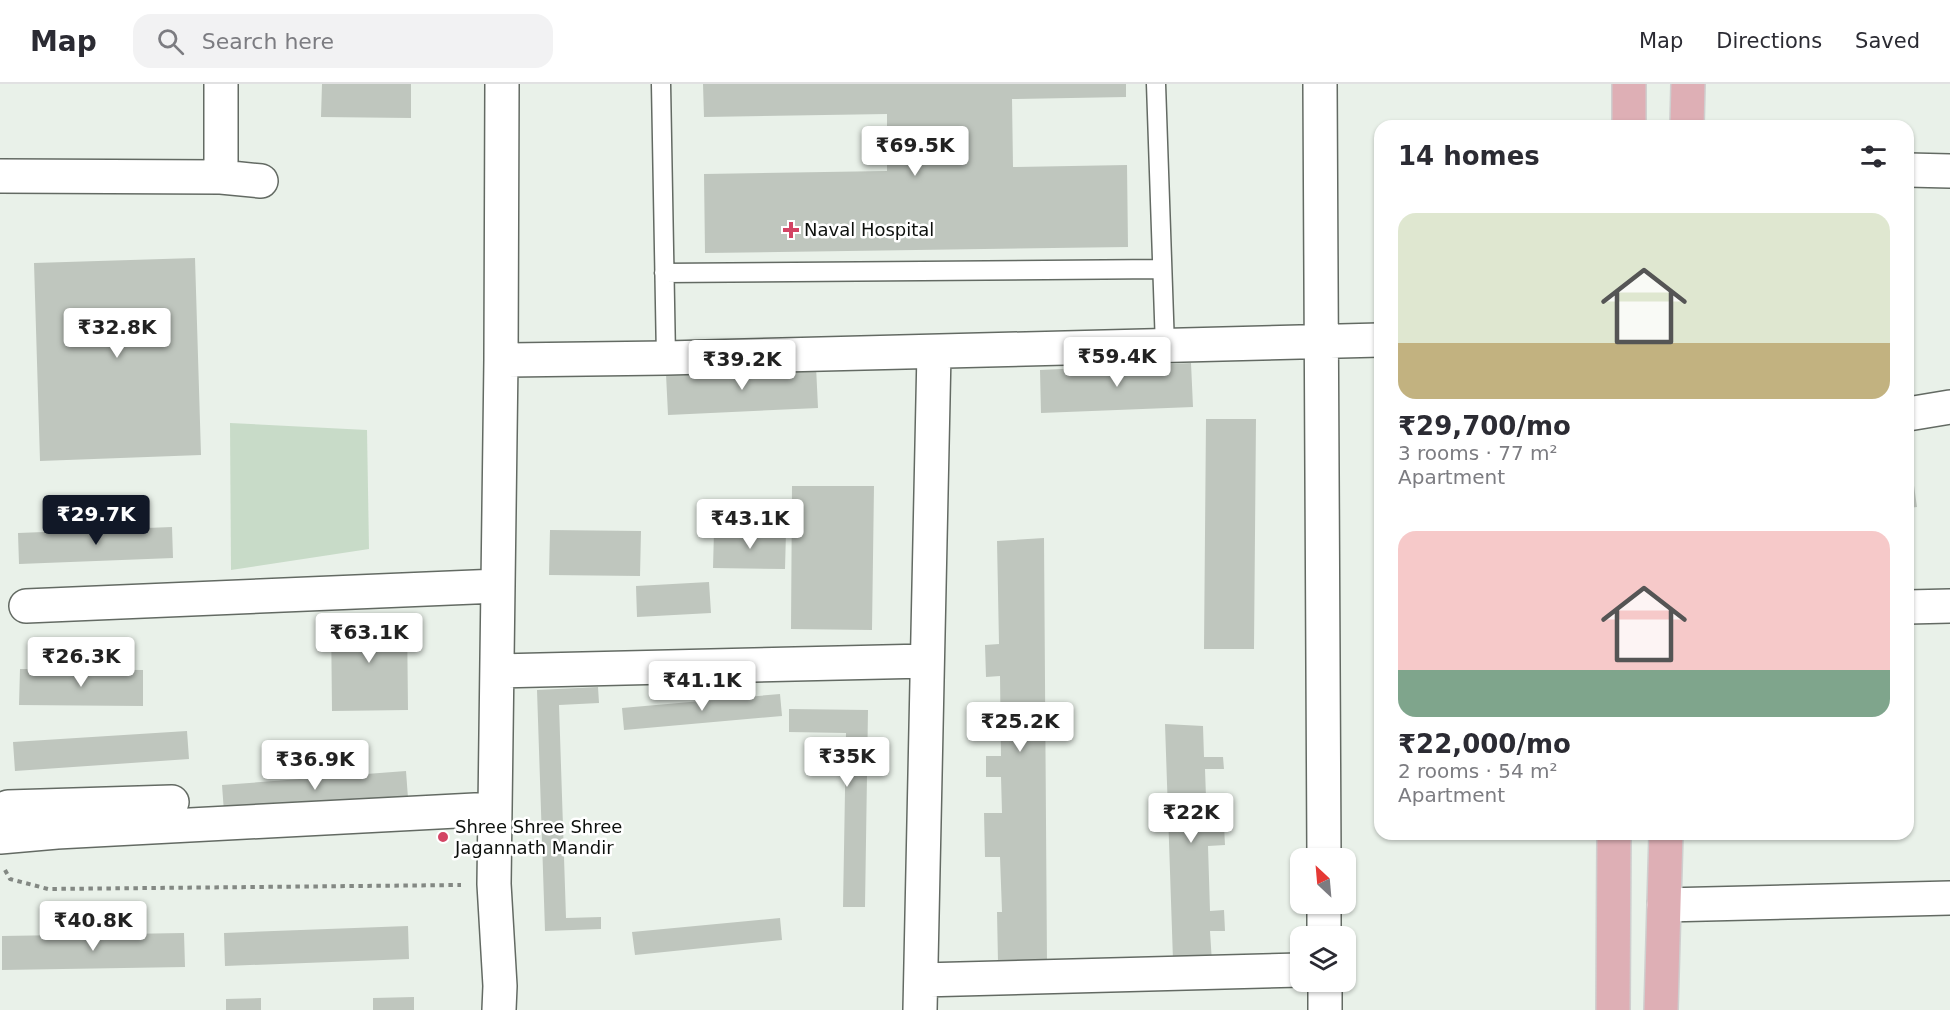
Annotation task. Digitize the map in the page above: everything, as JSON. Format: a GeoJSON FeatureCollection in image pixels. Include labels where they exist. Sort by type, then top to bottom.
{"type":"FeatureCollection","features":[{"type":"Feature","properties":{"kind":"main road"},"geometry":{"type":"LineString","coordinates":[[1629,84],[1629,120]]}},
{"type":"Feature","properties":{"kind":"main road"},"geometry":{"type":"LineString","coordinates":[[1687,120],[1688,84]]}},
{"type":"Feature","properties":{"kind":"main road"},"geometry":{"type":"LineString","coordinates":[[1612,1010],[1614,840]]}},
{"type":"Feature","properties":{"kind":"main road"},"geometry":{"type":"LineString","coordinates":[[1661,1010],[1666,840]]}},
{"type":"Feature","properties":{"kind":"street"},"geometry":{"type":"LineString","coordinates":[[221,84],[221,177]]}},
{"type":"Feature","properties":{"kind":"street"},"geometry":{"type":"LineString","coordinates":[[499,1010],[500,986],[494,884],[494,809],[501,360],[502,84]]}},
{"type":"Feature","properties":{"kind":"street"},"geometry":{"type":"LineString","coordinates":[[1320,84],[1324,848]]}},
{"type":"Feature","properties":{"kind":"street"},"geometry":{"type":"LineString","coordinates":[[1914,170],[1950,171]]}},
{"type":"Feature","properties":{"kind":"street"},"geometry":{"type":"LineString","coordinates":[[0,176],[221,177],[261,181]]}},
{"type":"Feature","properties":{"kind":"street"},"geometry":{"type":"LineString","coordinates":[[501,360],[1164,347],[1374,340]]}},
{"type":"Feature","properties":{"kind":"street"},"geometry":{"type":"LineString","coordinates":[[934,352],[920,995],[1290,971]]}},
{"type":"Feature","properties":{"kind":"street"},"geometry":{"type":"LineString","coordinates":[[1914,413],[1950,407]]}},
{"type":"Feature","properties":{"kind":"street"},"geometry":{"type":"LineString","coordinates":[[26,606],[498,586]]}},
{"type":"Feature","properties":{"kind":"street"},"geometry":{"type":"LineString","coordinates":[[1914,607],[1950,606]]}},
{"type":"Feature","properties":{"kind":"street"},"geometry":{"type":"LineString","coordinates":[[496,671],[927,661]]}},
{"type":"Feature","properties":{"kind":"street"},"geometry":{"type":"LineString","coordinates":[[139,816],[172,802]]}},
{"type":"Feature","properties":{"kind":"street"},"geometry":{"type":"LineString","coordinates":[[3,827],[56,819],[494,809]]}},
{"type":"Feature","properties":{"kind":"street"},"geometry":{"type":"LineString","coordinates":[[1664,905],[1950,898]]}},
{"type":"Feature","properties":{"kind":"street"},"geometry":{"type":"LineString","coordinates":[[1324,992],[1325,1010]]}},
{"type":"Feature","properties":{"kind":"lane"},"geometry":{"type":"LineString","coordinates":[[661,84],[666,358]]}},
{"type":"Feature","properties":{"kind":"lane"},"geometry":{"type":"LineString","coordinates":[[1156,84],[1164,347]]}},
{"type":"Feature","properties":{"kind":"lane"},"geometry":{"type":"LineString","coordinates":[[664,273],[1162,269]]}},
{"type":"Feature","properties":{"kind":"path"},"geometry":{"type":"LineString","coordinates":[[3,827],[2,861],[10,879],[48,889],[494,884]]}},
{"type":"Feature","properties":{"kind":"green space"},"geometry":{"type":"Polygon","coordinates":[[[230,423],[367,430],[369,549],[231,570],[230,423]]]}},
{"type":"Feature","properties":{"kind":"building"},"geometry":{"type":"Polygon","coordinates":[[[322,84],[411,84],[411,118],[321,117],[322,84]]]}},
{"type":"Feature","properties":{"kind":"building"},"geometry":{"type":"Polygon","coordinates":[[[703,84],[1126,84],[1126,97],[1012,99],[1013,167],[1127,165],[1128,247],[705,253],[704,174],[887,171],[887,114],[704,117],[703,84]]]}},
{"type":"Feature","properties":{"kind":"building"},"geometry":{"type":"Polygon","coordinates":[[[195,258],[201,455],[40,461],[34,263],[195,258]]]}},
{"type":"Feature","properties":{"kind":"building"},"geometry":{"type":"Polygon","coordinates":[[[1191,363],[1193,407],[1041,413],[1040,370],[1191,363]]]}},
{"type":"Feature","properties":{"kind":"building"},"geometry":{"type":"Polygon","coordinates":[[[816,366],[818,408],[668,415],[666,374],[816,366]]]}},
{"type":"Feature","properties":{"kind":"building"},"geometry":{"type":"Polygon","coordinates":[[[1206,419],[1256,419],[1254,649],[1204,649],[1206,419]]]}},
{"type":"Feature","properties":{"kind":"building"},"geometry":{"type":"Polygon","coordinates":[[[792,486],[874,486],[872,630],[791,629],[792,486]]]}},
{"type":"Feature","properties":{"kind":"building"},"geometry":{"type":"Polygon","coordinates":[[[1914,486],[1917,507],[1914,507],[1914,486]]]}},
{"type":"Feature","properties":{"kind":"building"},"geometry":{"type":"Polygon","coordinates":[[[172,527],[173,558],[19,564],[18,533],[172,527]]]}},
{"type":"Feature","properties":{"kind":"building"},"geometry":{"type":"Polygon","coordinates":[[[550,530],[641,531],[640,576],[549,575],[550,530]]]}},
{"type":"Feature","properties":{"kind":"building"},"geometry":{"type":"Polygon","coordinates":[[[714,531],[786,532],[785,569],[713,568],[714,531]]]}},
{"type":"Feature","properties":{"kind":"building"},"geometry":{"type":"Polygon","coordinates":[[[1044,538],[1047,964],[998,962],[997,912],[1002,912],[1000,857],[985,857],[984,813],[1002,813],[1001,777],[986,777],[986,756],[1001,756],[1000,676],[986,677],[985,645],[999,644],[997,541],[1044,538]]]}},
{"type":"Feature","properties":{"kind":"building"},"geometry":{"type":"Polygon","coordinates":[[[709,582],[711,613],[637,617],[636,586],[709,582]]]}},
{"type":"Feature","properties":{"kind":"building"},"geometry":{"type":"Polygon","coordinates":[[[407,616],[408,710],[332,711],[331,617],[407,616]]]}},
{"type":"Feature","properties":{"kind":"building"},"geometry":{"type":"Polygon","coordinates":[[[20,669],[143,670],[143,706],[19,705],[20,669]]]}},
{"type":"Feature","properties":{"kind":"building"},"geometry":{"type":"Polygon","coordinates":[[[598,687],[599,703],[559,705],[566,918],[601,917],[601,929],[545,931],[537,690],[598,687]]]}},
{"type":"Feature","properties":{"kind":"building"},"geometry":{"type":"Polygon","coordinates":[[[780,694],[782,716],[624,730],[622,708],[780,694]]]}},
{"type":"Feature","properties":{"kind":"building"},"geometry":{"type":"Polygon","coordinates":[[[789,709],[868,710],[865,907],[843,907],[846,733],[789,732],[789,709]]]}},
{"type":"Feature","properties":{"kind":"building"},"geometry":{"type":"Polygon","coordinates":[[[1165,724],[1203,726],[1204,757],[1223,757],[1224,769],[1205,769],[1207,826],[1224,825],[1225,845],[1208,846],[1210,911],[1224,910],[1225,931],[1210,931],[1212,963],[1173,960],[1165,724]]]}},
{"type":"Feature","properties":{"kind":"building"},"geometry":{"type":"Polygon","coordinates":[[[187,731],[189,759],[15,771],[13,742],[187,731]]]}},
{"type":"Feature","properties":{"kind":"building"},"geometry":{"type":"Polygon","coordinates":[[[406,771],[408,798],[224,812],[222,785],[406,771]]]}},
{"type":"Feature","properties":{"kind":"building"},"geometry":{"type":"Polygon","coordinates":[[[780,918],[782,940],[635,955],[632,932],[780,918]]]}},
{"type":"Feature","properties":{"kind":"building"},"geometry":{"type":"Polygon","coordinates":[[[408,926],[409,959],[225,966],[224,933],[408,926]]]}},
{"type":"Feature","properties":{"kind":"building"},"geometry":{"type":"Polygon","coordinates":[[[184,933],[185,967],[2,970],[2,936],[184,933]]]}},
{"type":"Feature","properties":{"kind":"building"},"geometry":{"type":"Polygon","coordinates":[[[414,997],[414,1010],[373,1010],[373,998],[414,997]]]}},
{"type":"Feature","properties":{"kind":"building"},"geometry":{"type":"Polygon","coordinates":[[[261,998],[261,1010],[226,1010],[226,999],[261,998]]]}},
{"type":"Feature","properties":{"kind":"place","name":"Naval Hospital"},"geometry":{"type":"Point","coordinates":[791,230]}},
{"type":"Feature","properties":{"kind":"place","name":"Shree Shree Shree Jagannath Mandir"},"geometry":{"type":"Point","coordinates":[443,837]}}]}
